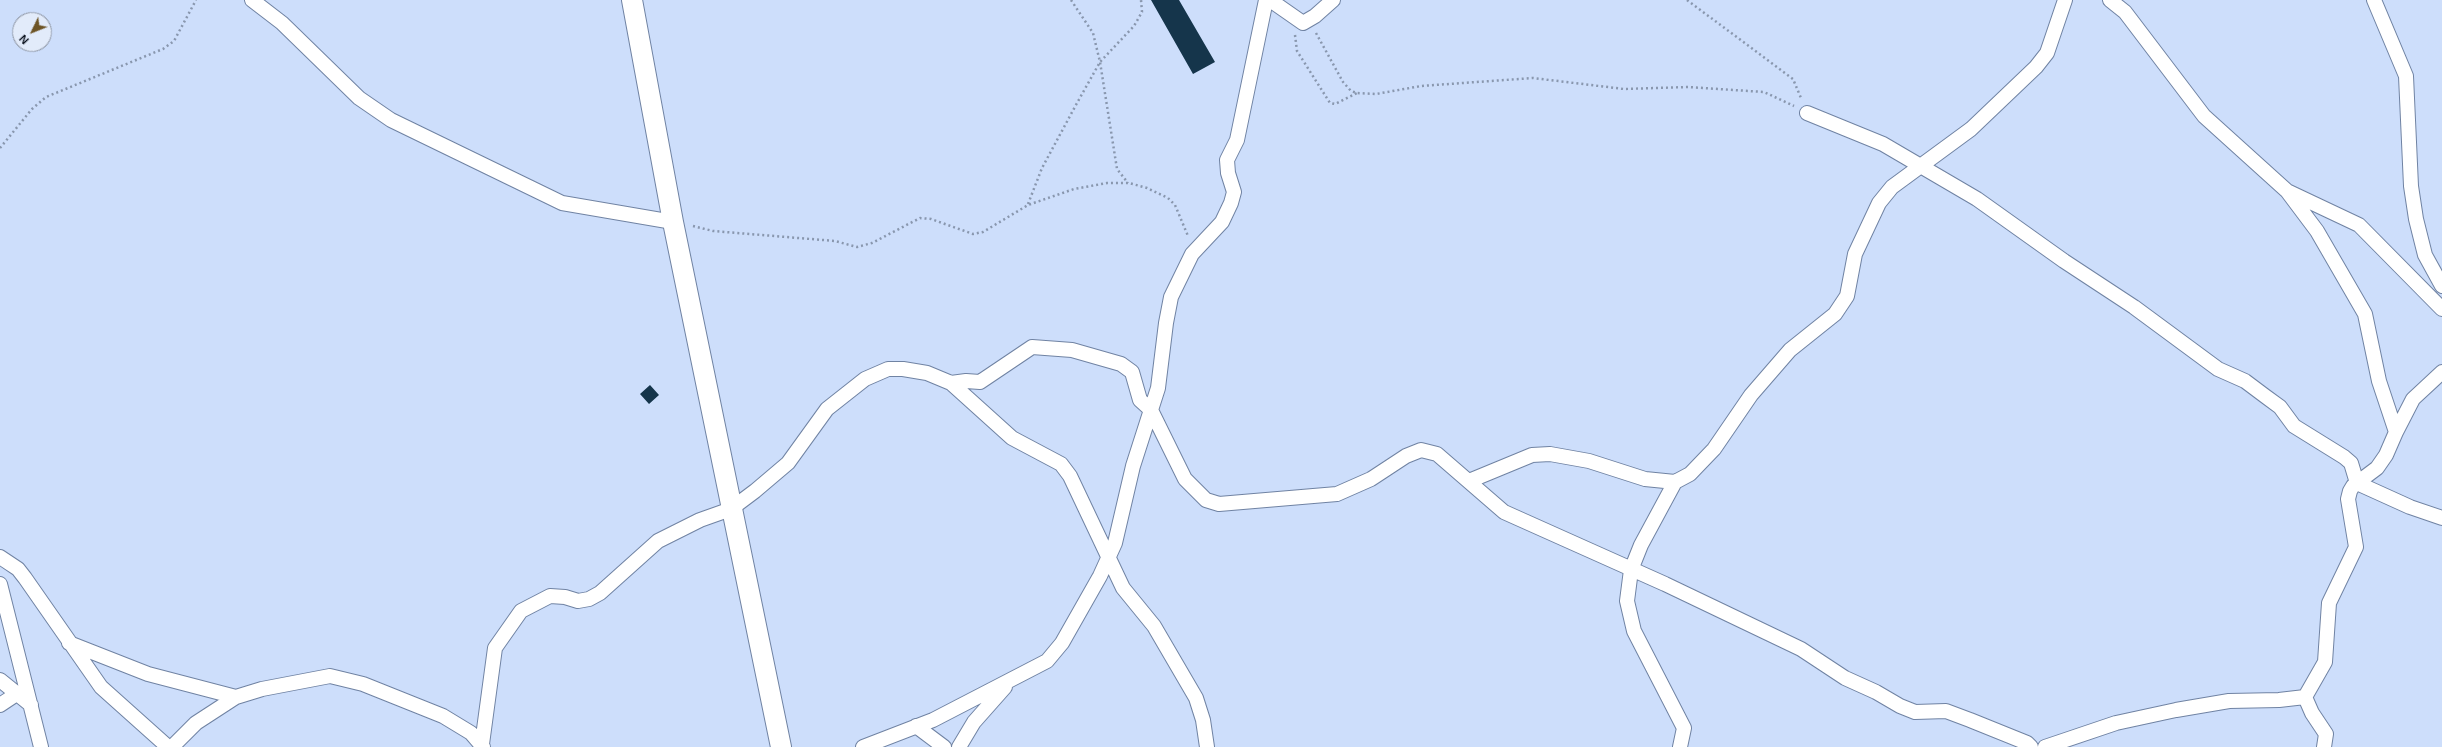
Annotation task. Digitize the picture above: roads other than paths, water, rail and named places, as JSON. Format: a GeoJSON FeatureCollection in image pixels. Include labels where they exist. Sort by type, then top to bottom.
{"type":"FeatureCollection","features":[{"type":"Feature","properties":{"kind":"street"},"geometry":{"type":"LineString","coordinates":[[252,0],[282,23],[359,98],[391,120],[562,203],[673,222]]}},
{"type":"Feature","properties":{"kind":"street"},"geometry":{"type":"LineString","coordinates":[[632,0],[673,222],[781,747]]}},
{"type":"Feature","properties":{"kind":"street"},"geometry":{"type":"LineString","coordinates":[[863,747],[916,726],[1011,681],[1047,661],[1062,643],[1109,558],[1115,543],[1133,466],[1158,388],[1166,323],[1171,297],[1192,254],[1222,222],[1231,203],[1234,192],[1228,173],[1227,160],[1237,140],[1266,0]]}},
{"type":"Feature","properties":{"kind":"street"},"geometry":{"type":"LineString","coordinates":[[1270,0],[1304,21],[1333,0]]}},
{"type":"Feature","properties":{"kind":"street"},"geometry":{"type":"LineString","coordinates":[[1469,481],[1532,455],[1550,454],[1589,461],[1645,480],[1675,482],[1690,474],[1714,449],[1751,395],[1790,350],[1835,314],[1847,296],[1855,254],[1879,203],[1892,187],[1971,129],[2036,68],[2047,53],[2065,0]]}},
{"type":"Feature","properties":{"kind":"street"},"geometry":{"type":"LineString","coordinates":[[2110,0],[2124,12],[2204,116],[2287,191],[2317,231],[2365,314],[2371,334],[2379,381],[2396,432]]}},
{"type":"Feature","properties":{"kind":"street"},"geometry":{"type":"LineString","coordinates":[[2374,0],[2406,76],[2411,186],[2416,219],[2425,255],[2442,286]]}},
{"type":"Feature","properties":{"kind":"street"},"geometry":{"type":"LineString","coordinates":[[1807,113],[1882,144],[1977,199],[2064,261],[2134,307],[2218,369],[2245,381],[2260,392],[2280,407],[2294,426],[2344,457],[2351,463],[2357,483],[2410,507],[2442,518]]}},
{"type":"Feature","properties":{"kind":"street"},"geometry":{"type":"LineString","coordinates":[[2287,191],[2359,225],[2442,308]]}},
{"type":"Feature","properties":{"kind":"street"},"geometry":{"type":"LineString","coordinates":[[951,384],[966,381],[980,382],[1032,347],[1072,350],[1121,364],[1132,372],[1140,400],[1151,410],[1185,479],[1206,500],[1219,504],[1336,494],[1371,479],[1406,456],[1421,450],[1437,454],[1504,512],[1665,584],[1801,649],[1845,678],[1876,692],[1900,706],[1915,712],[1946,712],[2027,743],[2031,747]]}},
{"type":"Feature","properties":{"kind":"street"},"geometry":{"type":"LineString","coordinates":[[482,746],[494,648],[521,611],[550,596],[564,597],[578,601],[589,599],[617,580],[658,541],[700,520],[731,509],[788,463],[827,409],[865,379],[888,370],[902,369],[927,373],[951,384],[1012,438],[1061,464],[1070,476],[1124,588],[1154,626],[1196,698],[1203,720],[1207,747]]}},
{"type":"Feature","properties":{"kind":"street"},"geometry":{"type":"LineString","coordinates":[[2305,696],[2324,662],[2329,603],[2356,547],[2348,499],[2350,491],[2357,483],[2377,468],[2386,456],[2396,432],[2413,399],[2442,372]]}},
{"type":"Feature","properties":{"kind":"street"},"geometry":{"type":"LineString","coordinates":[[1675,482],[1641,545],[1631,570],[1627,601],[1634,631],[1684,728],[1680,747]]}},
{"type":"Feature","properties":{"kind":"street"},"geometry":{"type":"LineString","coordinates":[[0,557],[18,569],[25,578],[68,642],[101,687],[168,747]]}},
{"type":"Feature","properties":{"kind":"street"},"geometry":{"type":"LineString","coordinates":[[0,584],[41,747]]}},
{"type":"Feature","properties":{"kind":"street"},"geometry":{"type":"LineString","coordinates":[[68,642],[148,674],[236,697]]}},
{"type":"Feature","properties":{"kind":"street"},"geometry":{"type":"LineString","coordinates":[[172,747],[196,723],[236,697],[262,688],[330,676],[364,684],[443,716],[471,734],[482,746]]}},
{"type":"Feature","properties":{"kind":"street"},"geometry":{"type":"LineString","coordinates":[[0,680],[31,705]]}},
{"type":"Feature","properties":{"kind":"street"},"geometry":{"type":"LineString","coordinates":[[959,747],[974,722],[1011,681]]}},
{"type":"Feature","properties":{"kind":"street"},"geometry":{"type":"LineString","coordinates":[[0,705],[18,693]]}},
{"type":"Feature","properties":{"kind":"street"},"geometry":{"type":"LineString","coordinates":[[2045,747],[2116,724],[2176,710],[2229,701],[2279,700],[2305,696]]}},
{"type":"Feature","properties":{"kind":"street"},"geometry":{"type":"LineString","coordinates":[[2305,696],[2312,713],[2326,734],[2324,747]]}},
{"type":"Feature","properties":{"kind":"street"},"geometry":{"type":"LineString","coordinates":[[916,726],[944,747]]}}]}
